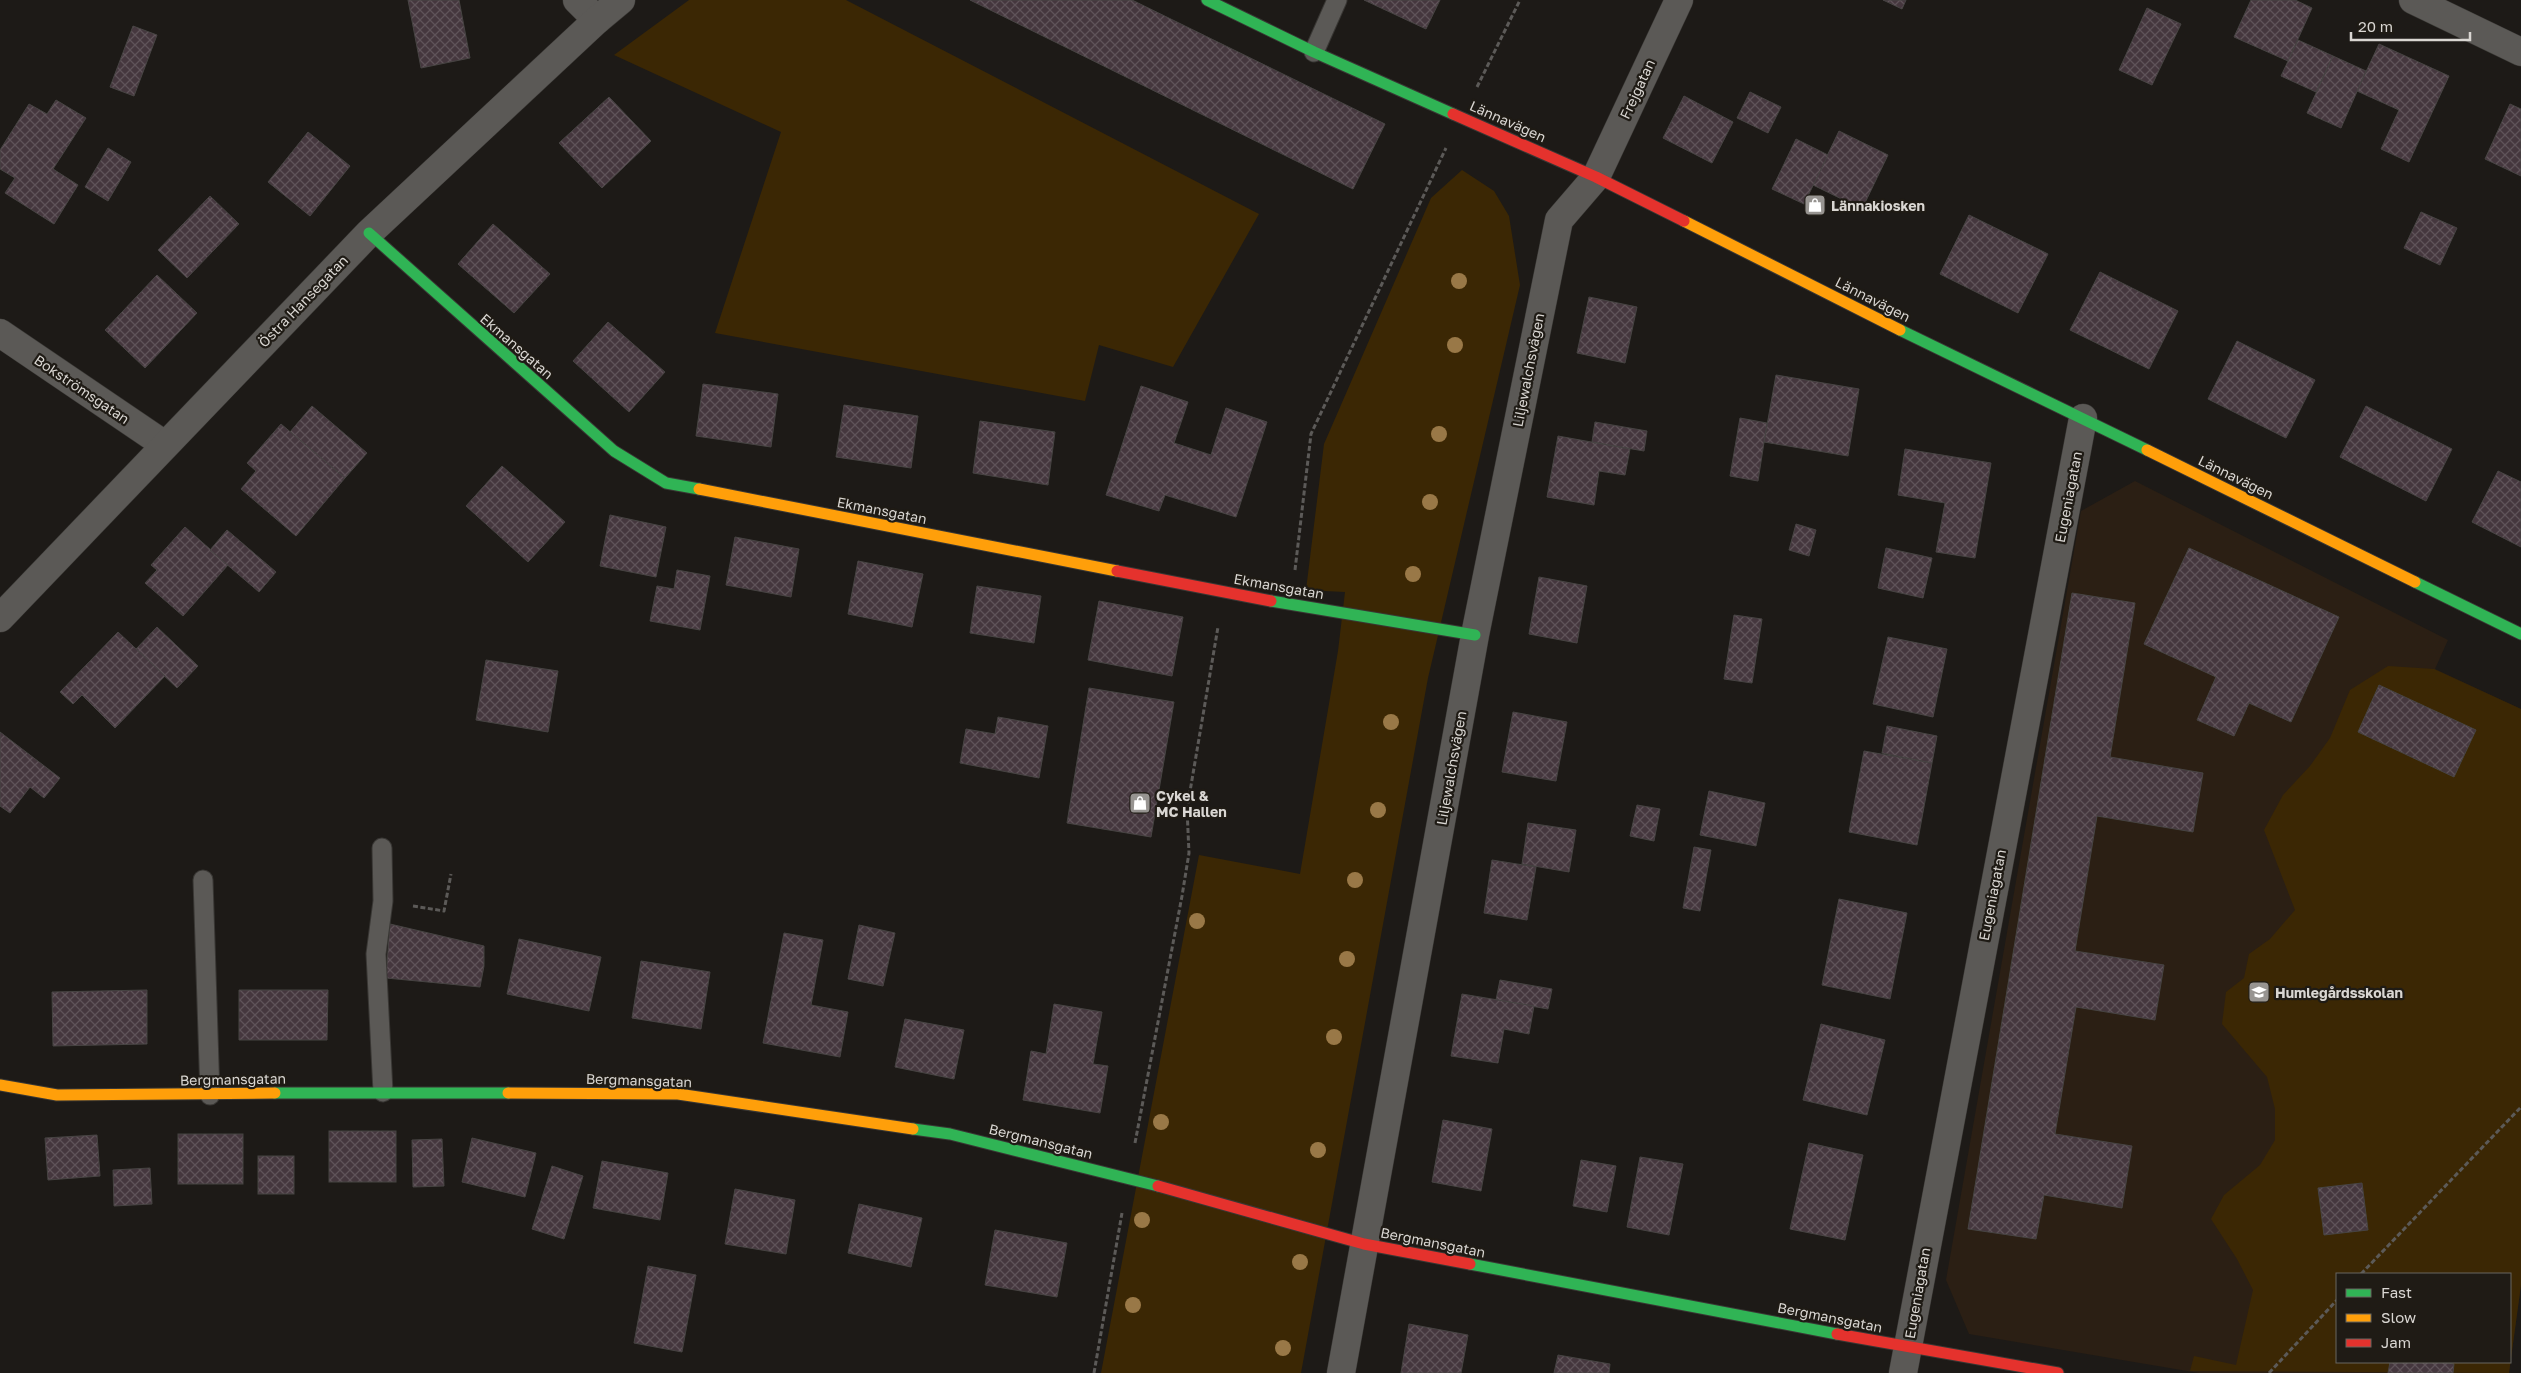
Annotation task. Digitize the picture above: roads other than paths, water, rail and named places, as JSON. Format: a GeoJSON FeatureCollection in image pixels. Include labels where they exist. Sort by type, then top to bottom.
{"type":"FeatureCollection","features":[{"type":"Feature","properties":{"kind":"street"},"geometry":{"type":"LineString","coordinates":[[577,0],[597,20]]}},
{"type":"Feature","properties":{"kind":"street","name":"Östra Hansegatan"},"geometry":{"type":"LineString","coordinates":[[0,618],[369,233],[597,20],[622,0]]}},
{"type":"Feature","properties":{"kind":"street","name":"Lännavägen"},"geometry":{"type":"LineString","coordinates":[[1206,0],[1314,52],[1596,177],[2033,396],[2083,418],[2521,634]]}},
{"type":"Feature","properties":{"kind":"street","name":"Frejgatan"},"geometry":{"type":"LineString","coordinates":[[1596,177],[1679,0]]}},
{"type":"Feature","properties":{"kind":"street"},"geometry":{"type":"LineString","coordinates":[[2413,0],[2521,52]]}},
{"type":"Feature","properties":{"kind":"street","name":"Liljewalchsvägen"},"geometry":{"type":"LineString","coordinates":[[1341,1373],[1475,635],[1559,220],[1596,177]]}},
{"type":"Feature","properties":{"kind":"street","name":"Ekmansgatan"},"geometry":{"type":"LineString","coordinates":[[369,233],[614,451],[666,483],[1224,592],[1475,635]]}},
{"type":"Feature","properties":{"kind":"street","name":"Bokströmsgatan"},"geometry":{"type":"LineString","coordinates":[[0,333],[165,445]]}},
{"type":"Feature","properties":{"kind":"street","name":"Eugeniagatan"},"geometry":{"type":"LineString","coordinates":[[1905,1360],[2083,418]]}},
{"type":"Feature","properties":{"kind":"street","name":"Bergmansgatan"},"geometry":{"type":"LineString","coordinates":[[0,1085],[57,1095],[383,1092],[678,1094],[950,1134],[1128,1178],[1364,1244],[1905,1360],[2058,1373]]}},
{"type":"Feature","properties":{"kind":"lane"},"geometry":{"type":"LineString","coordinates":[[1314,52],[1337,0]]}},
{"type":"Feature","properties":{"kind":"lane"},"geometry":{"type":"LineString","coordinates":[[382,848],[382,901],[376,954],[383,1092]]}},
{"type":"Feature","properties":{"kind":"lane"},"geometry":{"type":"LineString","coordinates":[[203,880],[210,1095]]}},
{"type":"Feature","properties":{"kind":"place","name":"Lännakiosken"},"geometry":{"type":"Point","coordinates":[1815,205]}},
{"type":"Feature","properties":{"kind":"place","name":"Cykel & MC Hallen"},"geometry":{"type":"Point","coordinates":[1140,803]}},
{"type":"Feature","properties":{"kind":"place","name":"Humlegårdsskolan"},"geometry":{"type":"Point","coordinates":[2259,992]}}]}
